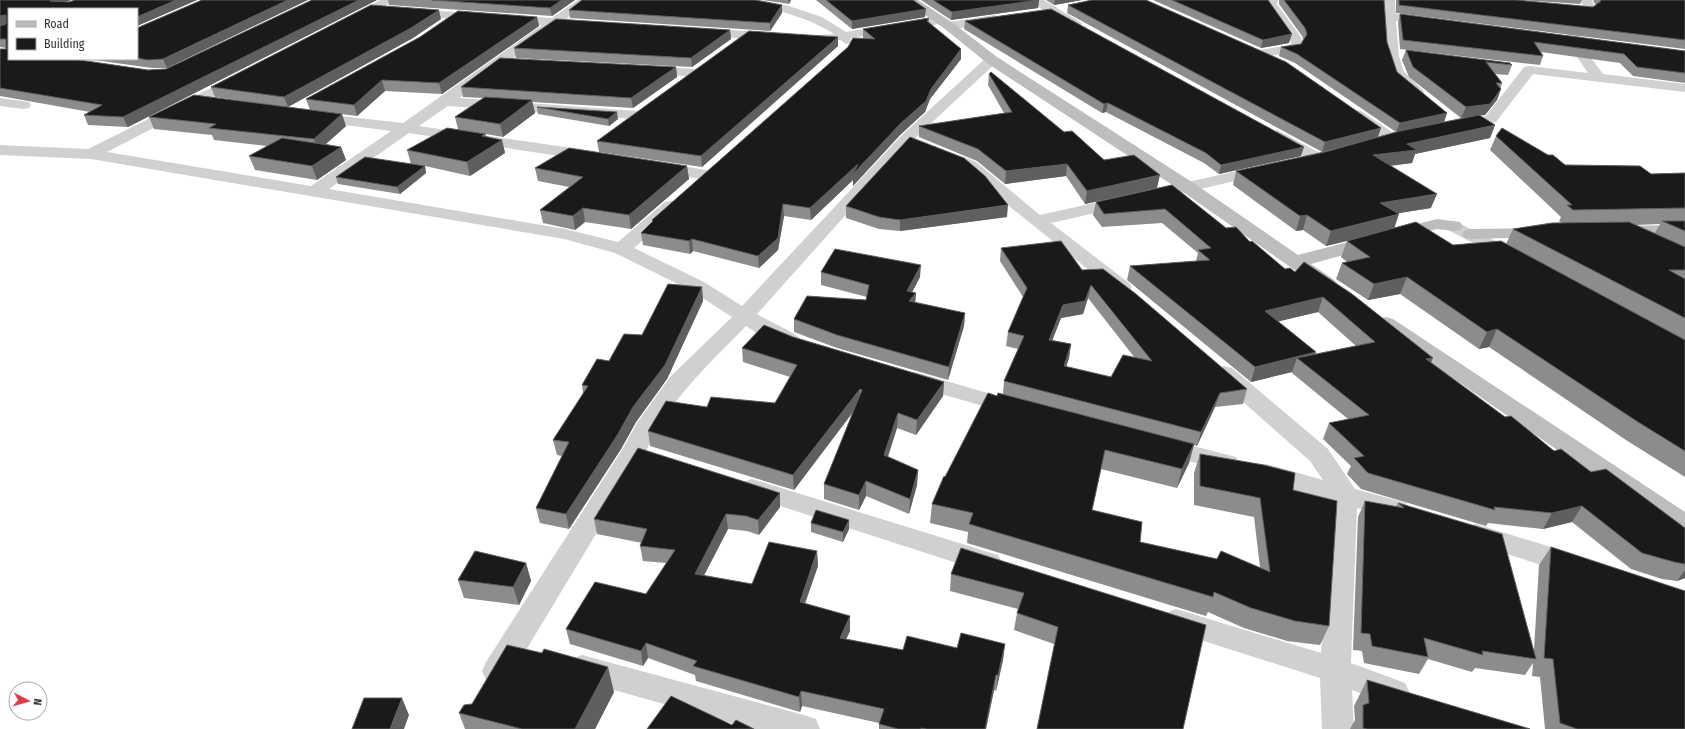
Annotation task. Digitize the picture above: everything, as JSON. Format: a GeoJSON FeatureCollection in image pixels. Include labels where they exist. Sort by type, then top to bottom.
{"type":"FeatureCollection","features":[{"type":"Feature","properties":{"kind":"street"},"geometry":{"type":"LineString","coordinates":[[343,22],[389,0]]}},
{"type":"Feature","properties":{"kind":"street"},"geometry":{"type":"LineString","coordinates":[[313,192],[445,101],[497,62],[585,0]]}},
{"type":"Feature","properties":{"kind":"street"},"geometry":{"type":"LineString","coordinates":[[737,0],[791,8],[810,16],[844,36],[847,44],[842,53]]}},
{"type":"Feature","properties":{"kind":"street"},"geometry":{"type":"LineString","coordinates":[[910,0],[944,23],[992,60],[1189,188],[1342,294]]}},
{"type":"Feature","properties":{"kind":"street"},"geometry":{"type":"LineString","coordinates":[[1259,54],[1293,48],[1297,43],[1271,4],[1272,0]]}},
{"type":"Feature","properties":{"kind":"street"},"geometry":{"type":"LineString","coordinates":[[1389,0],[1393,53],[1397,72],[1402,80],[1429,101]]}},
{"type":"Feature","properties":{"kind":"street"},"geometry":{"type":"LineString","coordinates":[[1503,0],[1513,4],[1590,10],[1586,0]]}},
{"type":"Feature","properties":{"kind":"street"},"geometry":{"type":"LineString","coordinates":[[1036,6],[1052,11],[1090,31]]}},
{"type":"Feature","properties":{"kind":"street"},"geometry":{"type":"LineString","coordinates":[[1052,11],[1073,7]]}},
{"type":"Feature","properties":{"kind":"street"},"geometry":{"type":"LineString","coordinates":[[372,9],[592,25]]}},
{"type":"Feature","properties":{"kind":"street"},"geometry":{"type":"LineString","coordinates":[[1563,9],[1576,42],[1599,78]]}},
{"type":"Feature","properties":{"kind":"street"},"geometry":{"type":"LineString","coordinates":[[441,27],[458,15]]}},
{"type":"Feature","properties":{"kind":"street"},"geometry":{"type":"LineString","coordinates":[[1390,17],[1442,22]]}},
{"type":"Feature","properties":{"kind":"street"},"geometry":{"type":"LineString","coordinates":[[685,31],[747,36],[825,38],[944,23],[1004,18]]}},
{"type":"Feature","properties":{"kind":"street"},"geometry":{"type":"LineString","coordinates":[[728,50],[747,36]]}},
{"type":"Feature","properties":{"kind":"street"},"geometry":{"type":"LineString","coordinates":[[1560,39],[1592,44]]}},
{"type":"Feature","properties":{"kind":"street"},"geometry":{"type":"LineString","coordinates":[[1245,47],[1283,65]]}},
{"type":"Feature","properties":{"kind":"street"},"geometry":{"type":"LineString","coordinates":[[1393,53],[1408,55]]}},
{"type":"Feature","properties":{"kind":"street"},"geometry":{"type":"LineString","coordinates":[[486,689],[510,649],[645,455],[645,428],[678,382],[745,315],[906,139],[992,60]]}},
{"type":"Feature","properties":{"kind":"street"},"geometry":{"type":"LineString","coordinates":[[497,62],[520,64]]}},
{"type":"Feature","properties":{"kind":"street"},"geometry":{"type":"LineString","coordinates":[[678,85],[709,64]]}},
{"type":"Feature","properties":{"kind":"street"},"geometry":{"type":"LineString","coordinates":[[1514,68],[1685,88]]}},
{"type":"Feature","properties":{"kind":"street"},"geometry":{"type":"LineString","coordinates":[[632,70],[696,73]]}},
{"type":"Feature","properties":{"kind":"street"},"geometry":{"type":"LineString","coordinates":[[1446,122],[1460,126],[1491,119],[1529,70]]}},
{"type":"Feature","properties":{"kind":"street"},"geometry":{"type":"LineString","coordinates":[[91,154],[252,71]]}},
{"type":"Feature","properties":{"kind":"street"},"geometry":{"type":"LineString","coordinates":[[196,100],[219,103]]}},
{"type":"Feature","properties":{"kind":"street"},"geometry":{"type":"LineString","coordinates":[[445,101],[636,114]]}},
{"type":"Feature","properties":{"kind":"street"},"geometry":{"type":"LineString","coordinates":[[0,102],[24,105]]}},
{"type":"Feature","properties":{"kind":"street"},"geometry":{"type":"LineString","coordinates":[[618,128],[648,106]]}},
{"type":"Feature","properties":{"kind":"street"},"geometry":{"type":"LineString","coordinates":[[1347,107],[1393,139]]}},
{"type":"Feature","properties":{"kind":"street"},"geometry":{"type":"LineString","coordinates":[[298,115],[589,150],[607,158]]}},
{"type":"Feature","properties":{"kind":"street"},"geometry":{"type":"LineString","coordinates":[[1264,128],[1320,159]]}},
{"type":"Feature","properties":{"kind":"street"},"geometry":{"type":"LineString","coordinates":[[1378,143],[1408,136]]}},
{"type":"Feature","properties":{"kind":"street"},"geometry":{"type":"LineString","coordinates":[[906,139],[970,165],[1037,221],[1141,302]]}},
{"type":"Feature","properties":{"kind":"street"},"geometry":{"type":"LineString","coordinates":[[0,150],[91,154],[565,234],[622,249],[697,286],[764,328],[809,347]]}},
{"type":"Feature","properties":{"kind":"street"},"geometry":{"type":"LineString","coordinates":[[1037,221],[1189,188],[1215,180],[1320,159],[1349,151]]}},
{"type":"Feature","properties":{"kind":"street"},"geometry":{"type":"LineString","coordinates":[[645,165],[706,175]]}},
{"type":"Feature","properties":{"kind":"street"},"geometry":{"type":"LineString","coordinates":[[694,186],[718,165]]}},
{"type":"Feature","properties":{"kind":"street"},"geometry":{"type":"LineString","coordinates":[[622,249],[682,196]]}},
{"type":"Feature","properties":{"kind":"street"},"geometry":{"type":"LineString","coordinates":[[1296,262],[1437,224],[1463,230],[1563,232]]}},
{"type":"Feature","properties":{"kind":"street"},"geometry":{"type":"LineString","coordinates":[[1463,230],[1526,265]]}},
{"type":"Feature","properties":{"kind":"street"},"geometry":{"type":"LineString","coordinates":[[1601,232],[1685,230]]}},
{"type":"Feature","properties":{"kind":"street"},"geometry":{"type":"LineString","coordinates":[[1624,231],[1658,247]]}},
{"type":"Feature","properties":{"kind":"street"},"geometry":{"type":"LineString","coordinates":[[1368,311],[1685,525]]}},
{"type":"Feature","properties":{"kind":"street"},"geometry":{"type":"LineString","coordinates":[[1206,358],[1319,455],[1345,494],[1335,670],[1338,729]]}},
{"type":"Feature","properties":{"kind":"street"},"geometry":{"type":"LineString","coordinates":[[892,372],[1029,412]]}},
{"type":"Feature","properties":{"kind":"street"},"geometry":{"type":"LineString","coordinates":[[1145,442],[1345,494],[1413,515]]}},
{"type":"Feature","properties":{"kind":"street"},"geometry":{"type":"LineString","coordinates":[[725,480],[1015,570]]}},
{"type":"Feature","properties":{"kind":"street"},"geometry":{"type":"LineString","coordinates":[[1458,529],[1594,570]]}},
{"type":"Feature","properties":{"kind":"street"},"geometry":{"type":"LineString","coordinates":[[1152,613],[1335,670],[1415,701]]}},
{"type":"Feature","properties":{"kind":"street"},"geometry":{"type":"LineString","coordinates":[[510,649],[804,729]]}},
{"type":"Feature","properties":{"kind":"building"},"geometry":{"type":"Polygon","coordinates":[[[0,0],[51,0],[50,1],[69,2],[75,0],[176,0],[138,17],[138,8],[8,8],[8,60],[80,60],[148,70],[166,69],[312,0],[359,0],[123,117],[84,115],[102,105],[0,88],[0,49],[6,49],[6,39],[0,39],[0,26],[6,24],[6,15],[0,16],[0,0]]]}},
{"type":"Feature","properties":{"kind":"building"},"geometry":{"type":"Polygon","coordinates":[[[202,0],[288,0],[163,59],[148,60],[138,58],[138,28],[202,0]]]}},
{"type":"Feature","properties":{"kind":"building"},"geometry":{"type":"Polygon","coordinates":[[[432,0],[562,0],[550,8],[432,0]]]}},
{"type":"Feature","properties":{"kind":"building"},"geometry":{"type":"Polygon","coordinates":[[[582,0],[755,0],[782,5],[770,23],[569,10],[582,0]]]}},
{"type":"Feature","properties":{"kind":"building"},"geometry":{"type":"Polygon","coordinates":[[[826,0],[913,0],[926,9],[852,21],[826,0]]]}},
{"type":"Feature","properties":{"kind":"building"},"geometry":{"type":"Polygon","coordinates":[[[933,0],[1039,0],[952,12],[933,0]]]}},
{"type":"Feature","properties":{"kind":"building"},"geometry":{"type":"Polygon","coordinates":[[[1092,0],[1146,0],[1286,62],[1381,128],[1325,142],[1068,5],[1092,0]]]}},
{"type":"Feature","properties":{"kind":"building"},"geometry":{"type":"Polygon","coordinates":[[[1172,0],[1268,0],[1292,34],[1263,40],[1172,0]]]}},
{"type":"Feature","properties":{"kind":"building"},"geometry":{"type":"Polygon","coordinates":[[[1284,0],[1384,0],[1387,42],[1397,72],[1447,113],[1400,123],[1297,54],[1281,47],[1301,44],[1307,34],[1305,28],[1284,0]]]}},
{"type":"Feature","properties":{"kind":"building"},"geometry":{"type":"Polygon","coordinates":[[[1399,0],[1516,0],[1593,7],[1601,1],[1600,0],[1685,0],[1685,40],[1399,5],[1399,0]]]}},
{"type":"Feature","properties":{"kind":"building"},"geometry":{"type":"Polygon","coordinates":[[[371,5],[439,10],[411,28],[284,97],[211,87],[371,5]]]}},
{"type":"Feature","properties":{"kind":"building"},"geometry":{"type":"Polygon","coordinates":[[[1051,9],[1304,147],[1221,165],[1206,153],[1108,103],[1104,104],[965,21],[1051,9]]]}},
{"type":"Feature","properties":{"kind":"building"},"geometry":{"type":"Polygon","coordinates":[[[458,11],[537,17],[439,83],[382,80],[354,105],[306,99],[420,37],[458,11]]]}},
{"type":"Feature","properties":{"kind":"building"},"geometry":{"type":"Polygon","coordinates":[[[1400,14],[1685,51],[1685,73],[1637,67],[1624,54],[1534,42],[1543,56],[1403,40],[1400,14]]]}},
{"type":"Feature","properties":{"kind":"building"},"geometry":{"type":"Polygon","coordinates":[[[929,18],[927,21],[961,49],[931,89],[926,101],[900,124],[853,174],[858,164],[810,208],[783,204],[778,238],[758,256],[692,239],[689,241],[641,233],[653,221],[652,220],[848,47],[853,38],[875,39],[863,29],[929,18]]]}},
{"type":"Feature","properties":{"kind":"building"},"geometry":{"type":"Polygon","coordinates":[[[556,19],[730,30],[691,58],[514,48],[556,19]]]}},
{"type":"Feature","properties":{"kind":"building"},"geometry":{"type":"Polygon","coordinates":[[[749,31],[838,37],[701,156],[597,141],[749,31]]]}},
{"type":"Feature","properties":{"kind":"building"},"geometry":{"type":"Polygon","coordinates":[[[1406,50],[1510,63],[1512,65],[1486,62],[1502,83],[1496,83],[1501,89],[1490,104],[1466,107],[1413,67],[1406,50]]]}},
{"type":"Feature","properties":{"kind":"building"},"geometry":{"type":"Polygon","coordinates":[[[500,58],[676,67],[631,98],[461,87],[500,58]]]}},
{"type":"Feature","properties":{"kind":"building"},"geometry":{"type":"Polygon","coordinates":[[[991,72],[1064,132],[1072,131],[1104,160],[1134,155],[1160,175],[1087,191],[1067,164],[1006,171],[978,149],[919,126],[1012,112],[989,74],[991,72]]]}},
{"type":"Feature","properties":{"kind":"building"},"geometry":{"type":"Polygon","coordinates":[[[194,95],[342,114],[314,139],[209,128],[216,124],[149,117],[194,95]]]}},
{"type":"Feature","properties":{"kind":"building"},"geometry":{"type":"Polygon","coordinates":[[[485,97],[532,100],[500,124],[455,117],[485,97]]]}},
{"type":"Feature","properties":{"kind":"building"},"geometry":{"type":"Polygon","coordinates":[[[537,107],[617,112],[608,119],[537,107]]]}},
{"type":"Feature","properties":{"kind":"building"},"geometry":{"type":"Polygon","coordinates":[[[1479,115],[1495,125],[1407,144],[1417,150],[1373,155],[1437,194],[1380,203],[1399,214],[1331,231],[1307,215],[1300,216],[1236,171],[1325,152],[1400,131],[1479,115]]]}},
{"type":"Feature","properties":{"kind":"building"},"geometry":{"type":"Polygon","coordinates":[[[447,128],[485,134],[482,136],[502,140],[467,162],[407,150],[447,128]]]}},
{"type":"Feature","properties":{"kind":"building"},"geometry":{"type":"Polygon","coordinates":[[[1502,128],[1548,155],[1553,155],[1565,165],[1640,166],[1651,174],[1685,173],[1685,208],[1573,210],[1567,205],[1572,205],[1496,136],[1502,128]]]}},
{"type":"Feature","properties":{"kind":"building"},"geometry":{"type":"Polygon","coordinates":[[[910,137],[964,158],[985,176],[1008,205],[900,220],[879,217],[846,206],[910,137]]]}},
{"type":"Feature","properties":{"kind":"building"},"geometry":{"type":"Polygon","coordinates":[[[282,138],[341,147],[312,166],[249,156],[282,138]]]}},
{"type":"Feature","properties":{"kind":"building"},"geometry":{"type":"Polygon","coordinates":[[[569,148],[687,166],[629,215],[583,208],[573,216],[540,210],[583,177],[535,168],[569,148]]]}},
{"type":"Feature","properties":{"kind":"building"},"geometry":{"type":"Polygon","coordinates":[[[365,157],[425,166],[397,187],[336,177],[365,157]]]}},
{"type":"Feature","properties":{"kind":"building"},"geometry":{"type":"Polygon","coordinates":[[[1172,185],[1226,228],[1236,227],[1250,242],[1252,241],[1285,269],[1290,268],[1295,272],[1304,262],[1352,294],[1433,358],[1426,359],[1505,417],[1511,416],[1554,451],[1561,449],[1591,472],[1606,469],[1685,528],[1685,564],[1642,553],[1582,506],[1552,513],[1494,507],[1495,510],[1368,473],[1354,458],[1364,456],[1329,423],[1369,415],[1297,358],[1375,342],[1323,297],[1265,311],[1316,352],[1255,367],[1130,266],[1210,260],[1198,250],[1211,248],[1165,209],[1104,214],[1096,202],[1172,185]]]}},
{"type":"Feature","properties":{"kind":"building"},"geometry":{"type":"Polygon","coordinates":[[[1662,221],[1685,221],[1685,231],[1662,221]]]}},
{"type":"Feature","properties":{"kind":"building"},"geometry":{"type":"Polygon","coordinates":[[[1416,222],[1453,245],[1501,241],[1685,340],[1685,451],[1638,422],[1497,329],[1487,332],[1407,277],[1374,284],[1342,263],[1370,257],[1347,241],[1416,222]]]}},
{"type":"Feature","properties":{"kind":"building"},"geometry":{"type":"Polygon","coordinates":[[[1629,222],[1685,247],[1685,270],[1669,270],[1685,279],[1685,318],[1513,229],[1552,223],[1629,222]]]}},
{"type":"Feature","properties":{"kind":"building"},"geometry":{"type":"Polygon","coordinates":[[[1061,241],[1082,270],[1103,269],[1136,294],[1247,389],[1220,393],[1201,432],[1004,381],[1024,336],[1008,332],[1027,288],[1001,248],[1061,241]],[[1091,285],[1085,301],[1063,305],[1049,340],[1071,344],[1064,366],[1111,377],[1123,355],[1152,361],[1091,285]]]}},
{"type":"Feature","properties":{"kind":"building"},"geometry":{"type":"Polygon","coordinates":[[[835,249],[921,265],[907,291],[916,293],[909,301],[965,313],[949,367],[837,335],[794,319],[807,296],[866,300],[869,285],[821,272],[835,249]]]}},
{"type":"Feature","properties":{"kind":"building"},"geometry":{"type":"Polygon","coordinates":[[[668,284],[702,287],[665,365],[633,407],[618,434],[566,514],[536,508],[569,442],[553,440],[588,386],[582,385],[597,359],[609,361],[624,334],[642,335],[668,284]]]}},
{"type":"Feature","properties":{"kind":"building"},"geometry":{"type":"Polygon","coordinates":[[[764,325],[793,337],[944,382],[917,420],[898,413],[884,455],[918,470],[910,499],[866,481],[859,495],[824,484],[862,390],[860,389],[793,475],[648,431],[666,401],[707,407],[711,397],[775,403],[797,365],[742,348],[764,325]]]}},
{"type":"Feature","properties":{"kind":"building"},"geometry":{"type":"Polygon","coordinates":[[[988,393],[997,396],[998,393],[1194,444],[1182,469],[1105,450],[1092,510],[1142,522],[1140,542],[1217,559],[1221,551],[1270,572],[1260,498],[1200,486],[1200,454],[1264,465],[1295,473],[1293,490],[1337,501],[1329,626],[1295,621],[1251,608],[1214,592],[1213,597],[969,524],[973,513],[932,504],[944,476],[945,477],[988,393]]]}},
{"type":"Feature","properties":{"kind":"building"},"geometry":{"type":"Polygon","coordinates":[[[638,448],[780,493],[758,520],[746,516],[726,514],[695,574],[752,584],[769,542],[817,551],[800,602],[850,616],[840,638],[903,650],[907,636],[957,648],[961,633],[1005,644],[998,675],[996,675],[985,729],[898,729],[879,724],[884,709],[801,691],[799,697],[693,666],[697,661],[646,643],[641,651],[566,629],[595,582],[646,594],[675,550],[640,546],[647,529],[594,519],[638,448]]]}},
{"type":"Feature","properties":{"kind":"building"},"geometry":{"type":"Polygon","coordinates":[[[1365,501],[1404,508],[1398,503],[1502,534],[1536,659],[1482,651],[1483,655],[1424,638],[1428,657],[1372,646],[1370,634],[1361,633],[1365,501]]]}},
{"type":"Feature","properties":{"kind":"building"},"geometry":{"type":"Polygon","coordinates":[[[816,510],[849,520],[843,532],[811,523],[816,510]]]}},
{"type":"Feature","properties":{"kind":"building"},"geometry":{"type":"Polygon","coordinates":[[[1551,547],[1685,591],[1685,729],[1577,729],[1560,723],[1553,659],[1544,658],[1551,547]]]}},
{"type":"Feature","properties":{"kind":"building"},"geometry":{"type":"Polygon","coordinates":[[[961,548],[1206,625],[1183,729],[1037,729],[1058,627],[1017,613],[1024,593],[951,574],[961,548]]]}},
{"type":"Feature","properties":{"kind":"building"},"geometry":{"type":"Polygon","coordinates":[[[475,551],[526,563],[513,587],[458,580],[475,551]]]}},
{"type":"Feature","properties":{"kind":"building"},"geometry":{"type":"Polygon","coordinates":[[[507,645],[542,653],[544,649],[608,667],[575,729],[522,729],[459,713],[464,705],[472,704],[507,645]]]}},
{"type":"Feature","properties":{"kind":"building"},"geometry":{"type":"Polygon","coordinates":[[[1367,680],[1530,729],[1363,728],[1363,705],[1369,703],[1367,680]]]}},
{"type":"Feature","properties":{"kind":"building"},"geometry":{"type":"Polygon","coordinates":[[[671,696],[732,725],[736,720],[754,729],[647,729],[671,696]]]}},
{"type":"Feature","properties":{"kind":"building"},"geometry":{"type":"Polygon","coordinates":[[[364,698],[402,698],[390,729],[352,729],[364,698]]]}}]}
